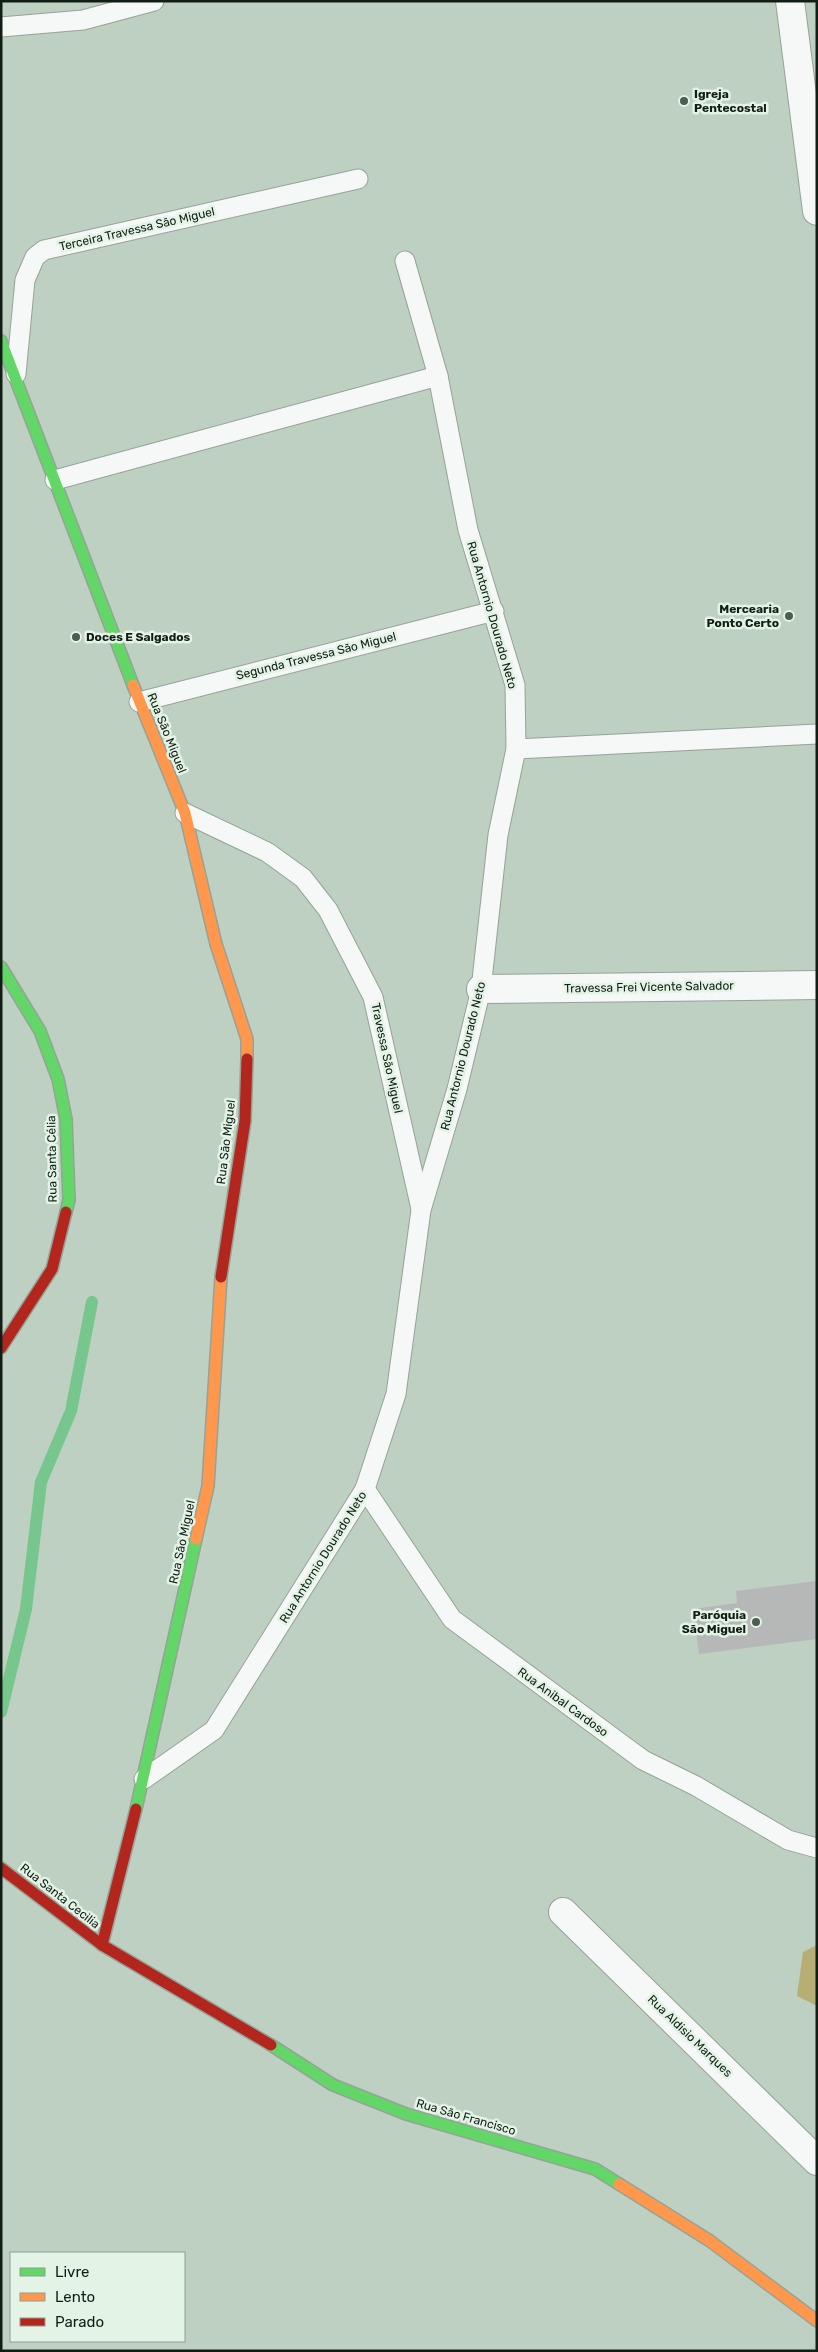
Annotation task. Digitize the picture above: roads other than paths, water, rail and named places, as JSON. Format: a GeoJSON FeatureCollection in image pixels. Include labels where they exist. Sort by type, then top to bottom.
{"type":"FeatureCollection","features":[{"type":"Feature","properties":{"kind":"street"},"geometry":{"type":"LineString","coordinates":[[790,1],[817,211]]}},
{"type":"Feature","properties":{"kind":"street","name":"Rua São Miguel"},"geometry":{"type":"LineString","coordinates":[[1,341],[16,375],[139,702],[185,813],[216,944],[247,1039],[245,1121],[222,1267],[208,1486],[144,1779],[102,1945]]}},
{"type":"Feature","properties":{"kind":"street","name":"Rua Santa Célia"},"geometry":{"type":"LineString","coordinates":[[1,968],[40,1030],[58,1079],[66,1119],[69,1200],[52,1269],[1,1348]]}},
{"type":"Feature","properties":{"kind":"street","name":"Travessa Frei Vicente Salvador"},"geometry":{"type":"LineString","coordinates":[[481,988],[817,985]]}},
{"type":"Feature","properties":{"kind":"street","name":"Rua Santa Cecilia"},"geometry":{"type":"LineString","coordinates":[[1,1868],[102,1945]]}},
{"type":"Feature","properties":{"kind":"street","name":"Rua Aldisio Marques"},"geometry":{"type":"LineString","coordinates":[[563,1912],[817,2161]]}},
{"type":"Feature","properties":{"kind":"street","name":"Rua São Francisco"},"geometry":{"type":"LineString","coordinates":[[102,1945],[238,2024],[333,2085],[406,2114],[595,2169],[710,2241],[817,2321]]}},
{"type":"Feature","properties":{"kind":"lane"},"geometry":{"type":"LineString","coordinates":[[1,27],[83,20],[154,1]]}},
{"type":"Feature","properties":{"kind":"lane","name":"Terceira Travessa São Miguel"},"geometry":{"type":"LineString","coordinates":[[16,375],[25,280],[35,257],[44,250],[358,179]]}},
{"type":"Feature","properties":{"kind":"lane","name":"Rua Antornio Dourado Neto"},"geometry":{"type":"LineString","coordinates":[[144,1779],[214,1730],[365,1489],[396,1394],[421,1210],[457,1089],[481,988],[498,835],[516,749],[514,685],[494,610],[468,530],[438,376],[406,260]]}},
{"type":"Feature","properties":{"kind":"lane"},"geometry":{"type":"LineString","coordinates":[[55,480],[438,376]]}},
{"type":"Feature","properties":{"kind":"lane","name":"Segunda Travessa São Miguel"},"geometry":{"type":"LineString","coordinates":[[139,702],[494,610]]}},
{"type":"Feature","properties":{"kind":"lane"},"geometry":{"type":"LineString","coordinates":[[516,749],[817,734]]}},
{"type":"Feature","properties":{"kind":"lane","name":"Travessa São Miguel"},"geometry":{"type":"LineString","coordinates":[[185,813],[267,852],[303,878],[328,910],[373,997],[421,1210]]}},
{"type":"Feature","properties":{"kind":"lane","name":"Rua Anibal Cardoso"},"geometry":{"type":"LineString","coordinates":[[365,1489],[452,1619],[642,1760],[696,1786],[788,1840],[817,1848]]}},
{"type":"Feature","properties":{"kind":"waterway"},"geometry":{"type":"LineString","coordinates":[[1,1712],[26,1609],[41,1482],[71,1411],[92,1302]]}},
{"type":"Feature","properties":{"kind":"place","name":"Igreja Pentecostal"},"geometry":{"type":"Point","coordinates":[684,101]}},
{"type":"Feature","properties":{"kind":"place","name":"Mercearia Ponto Certo"},"geometry":{"type":"Point","coordinates":[789,616]}},
{"type":"Feature","properties":{"kind":"place","name":"Doces E Salgados"},"geometry":{"type":"Point","coordinates":[76,637]}},
{"type":"Feature","properties":{"kind":"place","name":"Paróquia São Miguel"},"geometry":{"type":"Point","coordinates":[756,1622]}}]}
